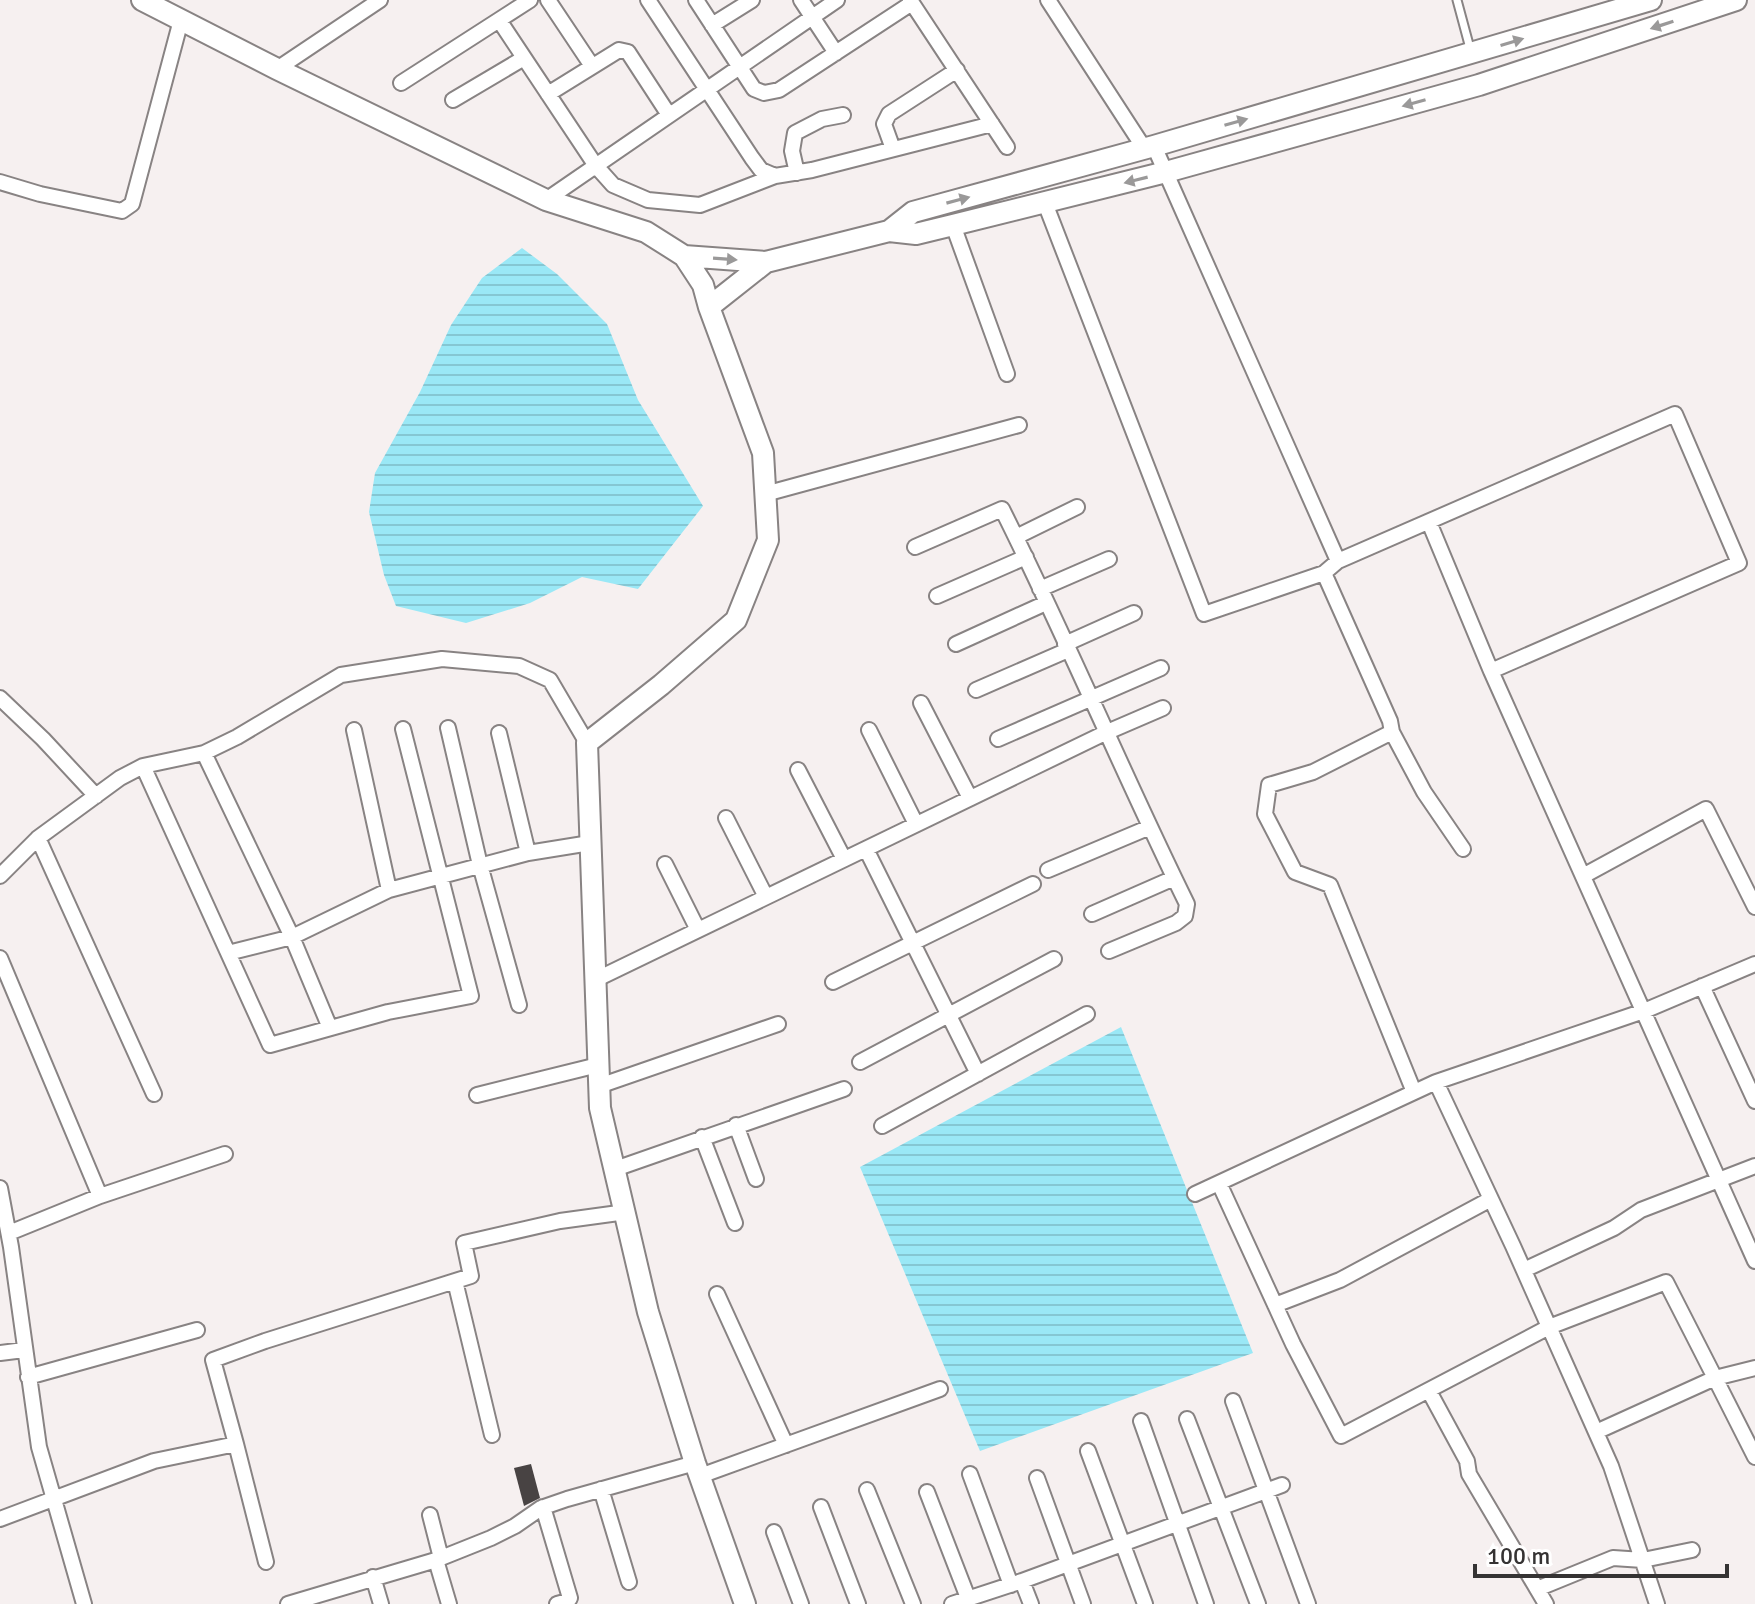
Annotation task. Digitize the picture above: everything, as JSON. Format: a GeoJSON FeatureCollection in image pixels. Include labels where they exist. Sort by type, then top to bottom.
{"type":"FeatureCollection","features":[{"type":"Feature","properties":{"kind":"street"},"geometry":{"type":"LineString","coordinates":[[142,0],[546,200],[646,232],[684,256],[703,285],[763,453],[768,540],[736,620],[587,743]]}},
{"type":"Feature","properties":{"kind":"street"},"geometry":{"type":"LineString","coordinates":[[277,69],[380,0]]}},
{"type":"Feature","properties":{"kind":"street"},"geometry":{"type":"LineString","coordinates":[[401,83],[530,0]]}},
{"type":"Feature","properties":{"kind":"street"},"geometry":{"type":"LineString","coordinates":[[548,0],[592,66]]}},
{"type":"Feature","properties":{"kind":"street"},"geometry":{"type":"LineString","coordinates":[[648,0],[752,158],[761,170],[775,176]]}},
{"type":"Feature","properties":{"kind":"street"},"geometry":{"type":"LineString","coordinates":[[696,0],[754,89],[764,93],[779,90],[911,2],[1007,147]]}},
{"type":"Feature","properties":{"kind":"street"},"geometry":{"type":"LineString","coordinates":[[712,25],[752,0]]}},
{"type":"Feature","properties":{"kind":"street"},"geometry":{"type":"LineString","coordinates":[[801,0],[836,53]]}},
{"type":"Feature","properties":{"kind":"street"},"geometry":{"type":"LineString","coordinates":[[546,200],[837,0]]}},
{"type":"Feature","properties":{"kind":"street"},"geometry":{"type":"LineString","coordinates":[[1048,0],[1166,172],[1338,561]]}},
{"type":"Feature","properties":{"kind":"street"},"geometry":{"type":"LineString","coordinates":[[889,231],[913,212],[1348,90],[1651,0]]}},
{"type":"Feature","properties":{"kind":"street"},"geometry":{"type":"LineString","coordinates":[[684,256],[766,262],[889,231],[916,234],[1045,203],[1479,85],[1736,0]]}},
{"type":"Feature","properties":{"kind":"street"},"geometry":{"type":"LineString","coordinates":[[0,182],[40,194],[122,211],[132,204],[181,20]]}},
{"type":"Feature","properties":{"kind":"street"},"geometry":{"type":"LineString","coordinates":[[499,20],[596,166],[613,185],[648,200],[700,205],[775,176],[992,124]]}},
{"type":"Feature","properties":{"kind":"street"},"geometry":{"type":"LineString","coordinates":[[548,94],[619,50],[628,52],[669,115]]}},
{"type":"Feature","properties":{"kind":"street"},"geometry":{"type":"LineString","coordinates":[[453,100],[524,58]]}},
{"type":"Feature","properties":{"kind":"street"},"geometry":{"type":"LineString","coordinates":[[893,149],[884,124],[889,114],[957,70]]}},
{"type":"Feature","properties":{"kind":"street"},"geometry":{"type":"LineString","coordinates":[[1348,90],[1356,119]]}},
{"type":"Feature","properties":{"kind":"street"},"geometry":{"type":"LineString","coordinates":[[797,173],[792,151],[795,133],[822,119],[843,115]]}},
{"type":"Feature","properties":{"kind":"street"},"geometry":{"type":"LineString","coordinates":[[1045,203],[1204,614],[1324,573],[1338,561],[1675,414],[1739,563],[1491,671]]}},
{"type":"Feature","properties":{"kind":"street"},"geometry":{"type":"LineString","coordinates":[[953,225],[1007,374]]}},
{"type":"Feature","properties":{"kind":"street"},"geometry":{"type":"LineString","coordinates":[[709,307],[766,262]]}},
{"type":"Feature","properties":{"kind":"street"},"geometry":{"type":"LineString","coordinates":[[765,494],[1019,425]]}},
{"type":"Feature","properties":{"kind":"street"},"geometry":{"type":"LineString","coordinates":[[1016,537],[1077,507]]}},
{"type":"Feature","properties":{"kind":"street"},"geometry":{"type":"LineString","coordinates":[[915,547],[1002,509],[1026,557],[1089,699],[1187,904],[1185,916],[1176,923],[1109,951]]}},
{"type":"Feature","properties":{"kind":"street"},"geometry":{"type":"LineString","coordinates":[[1429,522],[1491,671],[1755,1261]]}},
{"type":"Feature","properties":{"kind":"street"},"geometry":{"type":"LineString","coordinates":[[937,596],[1026,557]]}},
{"type":"Feature","properties":{"kind":"street"},"geometry":{"type":"LineString","coordinates":[[956,644],[1109,559]]}},
{"type":"Feature","properties":{"kind":"street"},"geometry":{"type":"LineString","coordinates":[[1324,573],[1390,721],[1392,732],[1424,792],[1463,849]]}},
{"type":"Feature","properties":{"kind":"street"},"geometry":{"type":"LineString","coordinates":[[976,690],[1134,613]]}},
{"type":"Feature","properties":{"kind":"street"},"geometry":{"type":"LineString","coordinates":[[0,876],[38,838],[120,778],[143,766],[204,753],[237,737],[341,675],[442,659],[519,666],[550,680],[587,743],[600,1108],[648,1312],[697,1469],[745,1604]]}},
{"type":"Feature","properties":{"kind":"street"},"geometry":{"type":"LineString","coordinates":[[998,739],[1161,668]]}},
{"type":"Feature","properties":{"kind":"street"},"geometry":{"type":"LineString","coordinates":[[0,698],[96,796]]}},
{"type":"Feature","properties":{"kind":"street"},"geometry":{"type":"LineString","coordinates":[[921,703],[970,798]]}},
{"type":"Feature","properties":{"kind":"street"},"geometry":{"type":"LineString","coordinates":[[595,980],[1105,733],[1163,708]]}},
{"type":"Feature","properties":{"kind":"street"},"geometry":{"type":"LineString","coordinates":[[448,728],[480,865],[519,1005]]}},
{"type":"Feature","properties":{"kind":"street"},"geometry":{"type":"LineString","coordinates":[[143,766],[270,1045],[388,1012],[471,996],[403,729]]}},
{"type":"Feature","properties":{"kind":"street"},"geometry":{"type":"LineString","coordinates":[[354,730],[389,890]]}},
{"type":"Feature","properties":{"kind":"street"},"geometry":{"type":"LineString","coordinates":[[869,730],[916,824]]}},
{"type":"Feature","properties":{"kind":"street"},"geometry":{"type":"LineString","coordinates":[[1392,732],[1313,772],[1269,785],[1265,814],[1295,872],[1330,885],[1414,1092]]}},
{"type":"Feature","properties":{"kind":"street"},"geometry":{"type":"LineString","coordinates":[[499,733],[528,853]]}},
{"type":"Feature","properties":{"kind":"street"},"geometry":{"type":"LineString","coordinates":[[204,753],[292,937],[330,1028]]}},
{"type":"Feature","properties":{"kind":"street"},"geometry":{"type":"LineString","coordinates":[[798,770],[844,859]]}},
{"type":"Feature","properties":{"kind":"street"},"geometry":{"type":"LineString","coordinates":[[1583,876],[1706,809],[1755,907]]}},
{"type":"Feature","properties":{"kind":"street"},"geometry":{"type":"LineString","coordinates":[[726,818],[766,897]]}},
{"type":"Feature","properties":{"kind":"street"},"geometry":{"type":"LineString","coordinates":[[1048,870],[1150,827]]}},
{"type":"Feature","properties":{"kind":"street"},"geometry":{"type":"LineString","coordinates":[[38,838],[154,1094]]}},
{"type":"Feature","properties":{"kind":"street"},"geometry":{"type":"LineString","coordinates":[[228,953],[292,937],[389,890],[528,853],[590,843]]}},
{"type":"Feature","properties":{"kind":"street"},"geometry":{"type":"LineString","coordinates":[[866,849],[978,1074]]}},
{"type":"Feature","properties":{"kind":"street"},"geometry":{"type":"LineString","coordinates":[[665,864],[698,930]]}},
{"type":"Feature","properties":{"kind":"street"},"geometry":{"type":"LineString","coordinates":[[1092,914],[1174,878]]}},
{"type":"Feature","properties":{"kind":"street"},"geometry":{"type":"LineString","coordinates":[[833,982],[1033,884]]}},
{"type":"Feature","properties":{"kind":"street"},"geometry":{"type":"LineString","coordinates":[[0,958],[100,1196]]}},
{"type":"Feature","properties":{"kind":"street"},"geometry":{"type":"LineString","coordinates":[[860,1062],[1054,959]]}},
{"type":"Feature","properties":{"kind":"street"},"geometry":{"type":"LineString","coordinates":[[1195,1194],[1436,1082],[1644,1011],[1755,964]]}},
{"type":"Feature","properties":{"kind":"street"},"geometry":{"type":"LineString","coordinates":[[1702,986],[1754,1095]]}},
{"type":"Feature","properties":{"kind":"street"},"geometry":{"type":"LineString","coordinates":[[882,1126],[1087,1014]]}},
{"type":"Feature","properties":{"kind":"street"},"geometry":{"type":"LineString","coordinates":[[599,1086],[778,1024]]}},
{"type":"Feature","properties":{"kind":"street"},"geometry":{"type":"LineString","coordinates":[[477,1095],[598,1065]]}},
{"type":"Feature","properties":{"kind":"street"},"geometry":{"type":"LineString","coordinates":[[1436,1082],[1611,1466],[1657,1604]]}},
{"type":"Feature","properties":{"kind":"street"},"geometry":{"type":"LineString","coordinates":[[615,1169],[844,1089]]}},
{"type":"Feature","properties":{"kind":"street"},"geometry":{"type":"LineString","coordinates":[[736,1125],[756,1179]]}},
{"type":"Feature","properties":{"kind":"street"},"geometry":{"type":"LineString","coordinates":[[702,1137],[735,1223]]}},
{"type":"Feature","properties":{"kind":"street"},"geometry":{"type":"LineString","coordinates":[[9,1233],[100,1196],[225,1154]]}},
{"type":"Feature","properties":{"kind":"street"},"geometry":{"type":"LineString","coordinates":[[1524,1270],[1614,1228],[1641,1210],[1755,1166]]}},
{"type":"Feature","properties":{"kind":"street"},"geometry":{"type":"LineString","coordinates":[[1219,1183],[1275,1305],[1341,1436],[1549,1327],[1666,1282],[1755,1457]]}},
{"type":"Feature","properties":{"kind":"street"},"geometry":{"type":"LineString","coordinates":[[0,1188],[39,1447],[84,1604]]}},
{"type":"Feature","properties":{"kind":"street"},"geometry":{"type":"LineString","coordinates":[[1275,1305],[1340,1280],[1491,1199]]}},
{"type":"Feature","properties":{"kind":"street"},"geometry":{"type":"LineString","coordinates":[[266,1562],[213,1360],[471,1276],[464,1243],[560,1221],[626,1212]]}},
{"type":"Feature","properties":{"kind":"street"},"geometry":{"type":"LineString","coordinates":[[455,1281],[492,1435]]}},
{"type":"Feature","properties":{"kind":"street"},"geometry":{"type":"LineString","coordinates":[[717,1294],[786,1445]]}},
{"type":"Feature","properties":{"kind":"street"},"geometry":{"type":"LineString","coordinates":[[28,1377],[197,1330]]}},
{"type":"Feature","properties":{"kind":"street"},"geometry":{"type":"LineString","coordinates":[[0,1353],[24,1350]]}},
{"type":"Feature","properties":{"kind":"street"},"geometry":{"type":"LineString","coordinates":[[1596,1432],[1715,1378],[1755,1368]]}},
{"type":"Feature","properties":{"kind":"street"},"geometry":{"type":"LineString","coordinates":[[288,1604],[324,1599],[373,1577],[438,1559],[515,1526],[543,1507],[601,1489],[697,1469],[786,1445],[940,1389]]}},
{"type":"Feature","properties":{"kind":"street"},"geometry":{"type":"LineString","coordinates":[[1429,1391],[1467,1461],[1469,1474],[1546,1604]]}},
{"type":"Feature","properties":{"kind":"street"},"geometry":{"type":"LineString","coordinates":[[1233,1401],[1308,1604]]}},
{"type":"Feature","properties":{"kind":"street"},"geometry":{"type":"LineString","coordinates":[[1187,1419],[1258,1604]]}},
{"type":"Feature","properties":{"kind":"street"},"geometry":{"type":"LineString","coordinates":[[1141,1421],[1206,1604]]}},
{"type":"Feature","properties":{"kind":"street"},"geometry":{"type":"LineString","coordinates":[[0,1519],[154,1461],[236,1444]]}},
{"type":"Feature","properties":{"kind":"street"},"geometry":{"type":"LineString","coordinates":[[1088,1451],[1145,1604]]}},
{"type":"Feature","properties":{"kind":"street"},"geometry":{"type":"LineString","coordinates":[[970,1474],[1016,1583],[1031,1604]]}},
{"type":"Feature","properties":{"kind":"street"},"geometry":{"type":"LineString","coordinates":[[1037,1478],[1083,1604]]}},
{"type":"Feature","properties":{"kind":"street"},"geometry":{"type":"LineString","coordinates":[[927,1492],[959,1602],[1282,1485]]}},
{"type":"Feature","properties":{"kind":"street"},"geometry":{"type":"LineString","coordinates":[[601,1489],[629,1582]]}},
{"type":"Feature","properties":{"kind":"street"},"geometry":{"type":"LineString","coordinates":[[867,1490],[913,1604]]}},
{"type":"Feature","properties":{"kind":"street"},"geometry":{"type":"LineString","coordinates":[[543,1507],[570,1598],[557,1604]]}},
{"type":"Feature","properties":{"kind":"street"},"geometry":{"type":"LineString","coordinates":[[821,1507],[858,1604]]}},
{"type":"Feature","properties":{"kind":"street"},"geometry":{"type":"LineString","coordinates":[[430,1515],[449,1604]]}},
{"type":"Feature","properties":{"kind":"street"},"geometry":{"type":"LineString","coordinates":[[774,1532],[801,1604]]}},
{"type":"Feature","properties":{"kind":"street"},"geometry":{"type":"LineString","coordinates":[[1537,1589],[1613,1558],[1643,1560],[1692,1550]]}},
{"type":"Feature","properties":{"kind":"street"},"geometry":{"type":"LineString","coordinates":[[373,1577],[381,1604]]}},
{"type":"Feature","properties":{"kind":"lane"},"geometry":{"type":"LineString","coordinates":[[1457,0],[1471,54]]}},
{"type":"Feature","properties":{"kind":"water"},"geometry":{"type":"Polygon","coordinates":[[[522,248],[557,274],[607,324],[638,400],[703,506],[638,589],[582,577],[530,603],[466,623],[396,606],[384,575],[369,512],[375,473],[420,392],[451,325],[482,278],[522,248]]]}},
{"type":"Feature","properties":{"kind":"water"},"geometry":{"type":"Polygon","coordinates":[[[1121,1027],[1253,1353],[980,1451],[860,1167],[1121,1027]]]}},
{"type":"Feature","properties":{"kind":"building"},"geometry":{"type":"Polygon","coordinates":[[[531,1464],[540,1498],[524,1506],[514,1468],[531,1464]]]}}]}
